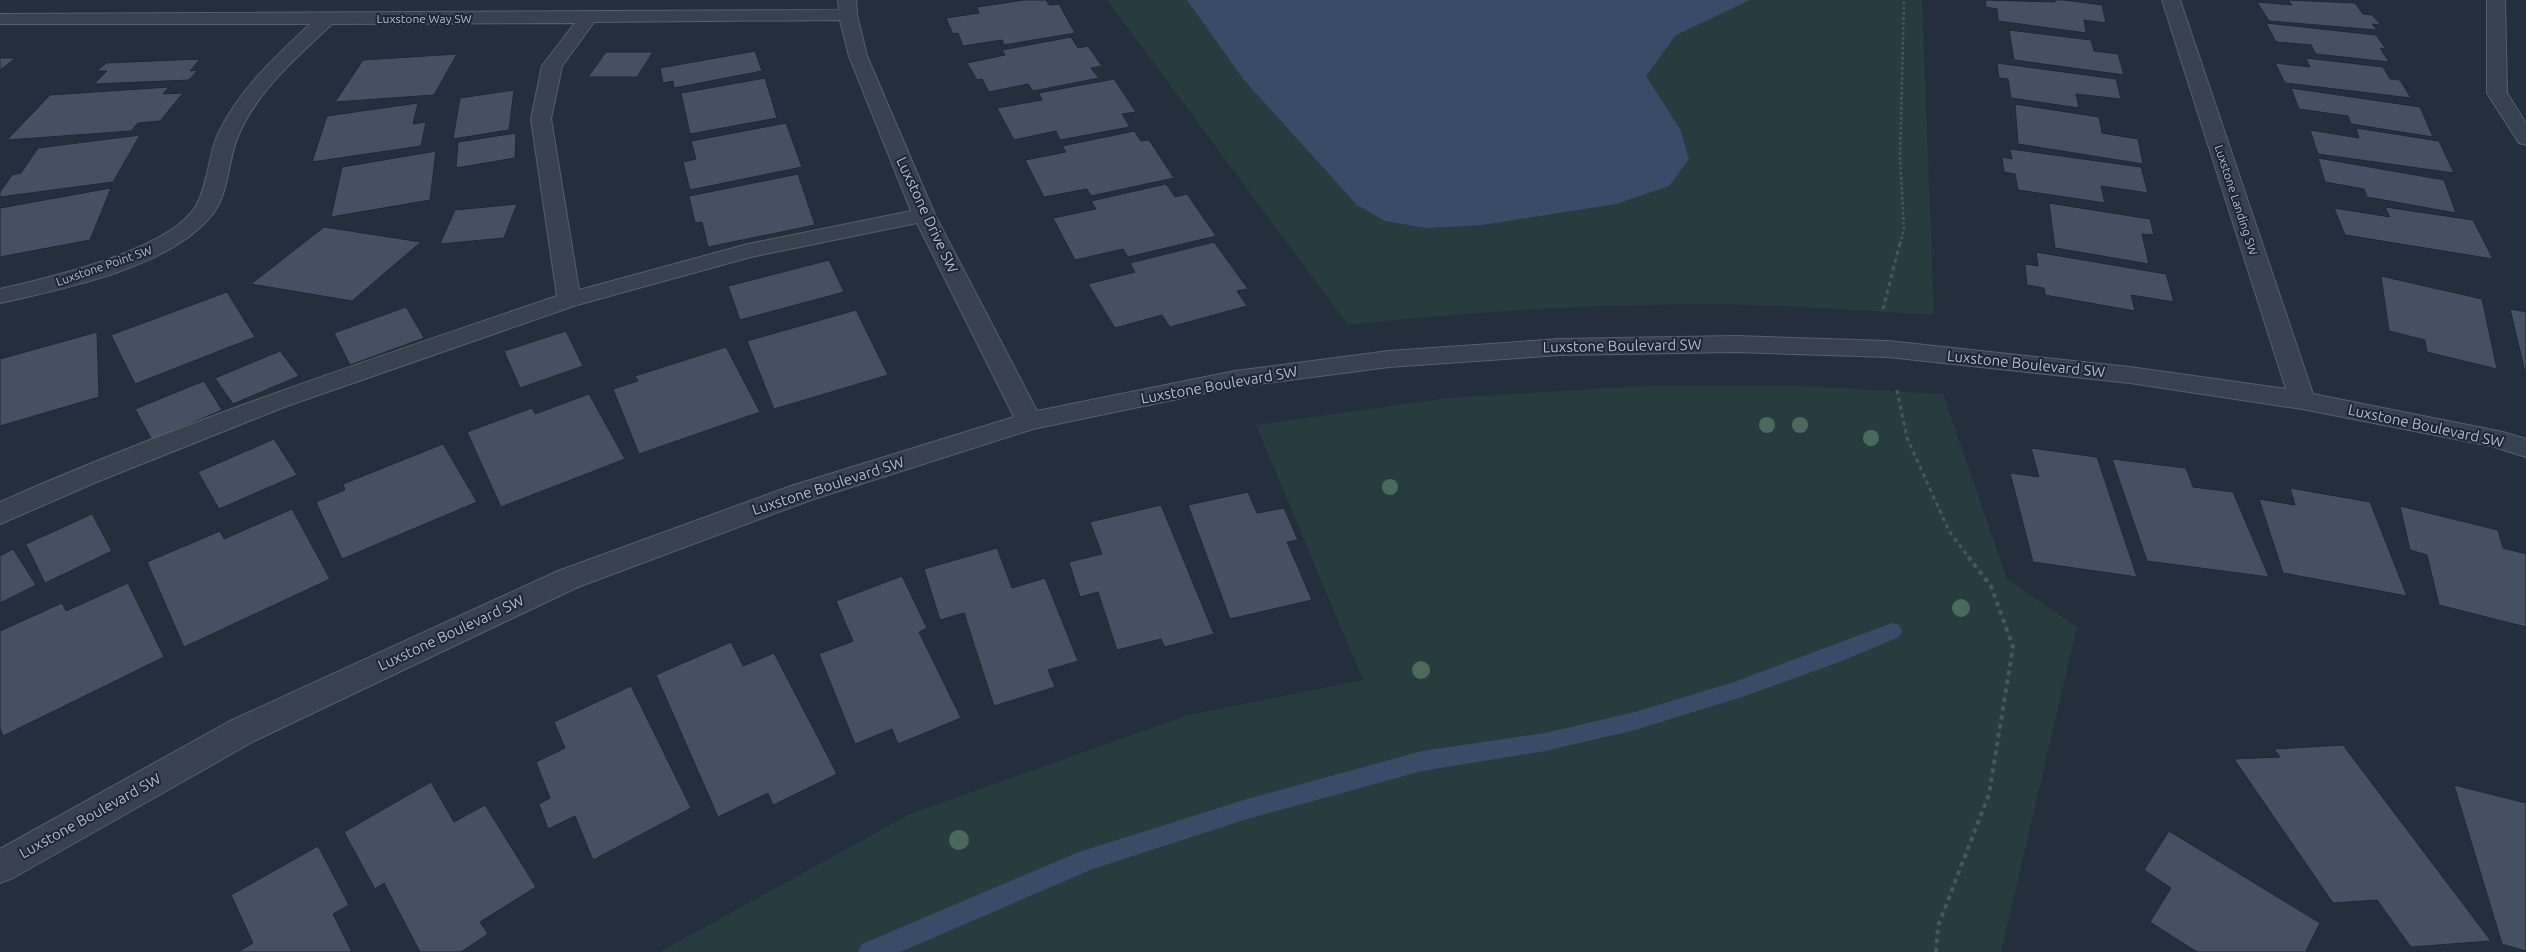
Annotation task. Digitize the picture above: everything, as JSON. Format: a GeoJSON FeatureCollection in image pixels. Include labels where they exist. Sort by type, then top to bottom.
{"type":"FeatureCollection","features":[{"type":"Feature","properties":{"kind":"street","name":"Luxstone Landing SW"},"geometry":{"type":"LineString","coordinates":[[2171,0],[2302,400]]}},
{"type":"Feature","properties":{"kind":"street"},"geometry":{"type":"LineString","coordinates":[[2496,0],[2497,93],[2526,139]]}},
{"type":"Feature","properties":{"kind":"street","name":"Luxstone Way SW"},"geometry":{"type":"LineString","coordinates":[[0,19],[589,17],[847,8]]}},
{"type":"Feature","properties":{"kind":"street","name":"Luxstone Drive SW"},"geometry":{"type":"LineString","coordinates":[[847,8],[858,56],[924,215],[1029,421]]}},
{"type":"Feature","properties":{"kind":"street"},"geometry":{"type":"LineString","coordinates":[[569,300],[541,119],[552,66],[589,17]]}},
{"type":"Feature","properties":{"kind":"street","name":"Luxstone Point SW"},"geometry":{"type":"LineString","coordinates":[[0,296],[42,287],[140,256],[187,228],[205,210],[229,135],[256,89],[282,61],[327,19]]}},
{"type":"Feature","properties":{"kind":"street"},"geometry":{"type":"LineString","coordinates":[[0,514],[89,474],[278,400],[569,300],[748,251],[924,215]]}},
{"type":"Feature","properties":{"kind":"street","name":"Luxstone Boulevard SW"},"geometry":{"type":"LineString","coordinates":[[1,865],[242,731],[568,578],[801,493],[1029,421],[1235,379],[1389,359],[1560,346],[1736,344],[1888,349],[2130,375],[2302,400],[2494,438],[2526,448]]}},
{"type":"Feature","properties":{"kind":"path"},"geometry":{"type":"LineString","coordinates":[[1904,0],[1900,158],[1904,228],[1880,316],[1907,438],[1949,531],[1991,586],[2013,646],[1989,794],[1938,926],[1936,952]]}},
{"type":"Feature","properties":{"kind":"green space"},"geometry":{"type":"Polygon","coordinates":[[[1107,0],[1922,0],[1934,315],[1755,305],[1696,304],[1478,313],[1348,325],[1107,0]]]}},
{"type":"Feature","properties":{"kind":"green space"},"geometry":{"type":"Polygon","coordinates":[[[1643,386],[1805,386],[1943,394],[2007,579],[2077,627],[2001,952],[660,952],[910,814],[1188,715],[1363,680],[1256,425],[1448,398],[1643,386]]]}},
{"type":"Feature","properties":{"kind":"water"},"geometry":{"type":"Polygon","coordinates":[[[1187,0],[1750,0],[1676,35],[1646,76],[1680,129],[1689,159],[1669,186],[1616,204],[1482,225],[1426,228],[1385,221],[1357,205],[1244,80],[1187,0]]]}},
{"type":"Feature","properties":{"kind":"building"},"geometry":{"type":"Polygon","coordinates":[[[1024,0],[1046,0],[1049,5],[1059,4],[1075,33],[1004,45],[1002,40],[963,46],[958,33],[953,34],[946,18],[979,13],[977,7],[1024,0]]]}},
{"type":"Feature","properties":{"kind":"building"},"geometry":{"type":"Polygon","coordinates":[[[1985,0],[2055,2],[2055,0],[2064,0],[2102,5],[2106,23],[2084,20],[2086,33],[1998,21],[1997,9],[1986,7],[1985,0]]]}},
{"type":"Feature","properties":{"kind":"building"},"geometry":{"type":"Polygon","coordinates":[[[2288,0],[2355,3],[2363,14],[2372,15],[2381,25],[2372,24],[2377,30],[2269,21],[2257,2],[2292,5],[2288,0]]]}},
{"type":"Feature","properties":{"kind":"building"},"geometry":{"type":"Polygon","coordinates":[[[2266,23],[2376,35],[2386,49],[2380,48],[2389,62],[2316,54],[2311,45],[2276,42],[2266,23]]]}},
{"type":"Feature","properties":{"kind":"building"},"geometry":{"type":"Polygon","coordinates":[[[2009,30],[2091,40],[2094,51],[2118,54],[2124,75],[2014,60],[2009,30]]]}},
{"type":"Feature","properties":{"kind":"building"},"geometry":{"type":"Polygon","coordinates":[[[1071,37],[1078,48],[1088,46],[1102,66],[1091,68],[1099,78],[1033,91],[1028,84],[989,92],[982,79],[977,80],[967,63],[1005,55],[1002,50],[1071,37]]]}},
{"type":"Feature","properties":{"kind":"building"},"geometry":{"type":"Polygon","coordinates":[[[755,51],[762,71],[674,88],[673,81],[663,83],[660,68],[755,51]]]}},
{"type":"Feature","properties":{"kind":"building"},"geometry":{"type":"Polygon","coordinates":[[[606,52],[653,52],[637,77],[588,77],[606,52]]]}},
{"type":"Feature","properties":{"kind":"building"},"geometry":{"type":"Polygon","coordinates":[[[457,54],[434,95],[335,102],[363,60],[457,54]]]}},
{"type":"Feature","properties":{"kind":"building"},"geometry":{"type":"Polygon","coordinates":[[[0,58],[16,58],[0,70],[0,58]]]}},
{"type":"Feature","properties":{"kind":"building"},"geometry":{"type":"Polygon","coordinates":[[[2306,58],[2383,67],[2390,79],[2400,80],[2411,98],[2285,83],[2275,63],[2310,67],[2306,58]]]}},
{"type":"Feature","properties":{"kind":"building"},"geometry":{"type":"Polygon","coordinates":[[[200,59],[190,71],[198,70],[189,80],[94,84],[107,71],[97,71],[106,63],[200,59]]]}},
{"type":"Feature","properties":{"kind":"building"},"geometry":{"type":"Polygon","coordinates":[[[1997,63],[2116,79],[2121,99],[2076,94],[2079,108],[2011,98],[2008,79],[1999,78],[1997,63]]]}},
{"type":"Feature","properties":{"kind":"building"},"geometry":{"type":"Polygon","coordinates":[[[765,78],[777,118],[690,134],[681,93],[765,78]]]}},
{"type":"Feature","properties":{"kind":"building"},"geometry":{"type":"Polygon","coordinates":[[[1114,79],[1136,112],[1122,114],[1130,127],[1060,140],[1056,131],[1014,140],[997,108],[1042,100],[1039,93],[1114,79]]]}},
{"type":"Feature","properties":{"kind":"building"},"geometry":{"type":"Polygon","coordinates":[[[169,87],[163,94],[183,93],[160,121],[138,123],[131,131],[7,140],[50,95],[169,87]]]}},
{"type":"Feature","properties":{"kind":"building"},"geometry":{"type":"Polygon","coordinates":[[[2291,88],[2420,107],[2433,137],[2351,124],[2348,116],[2299,109],[2291,88]]]}},
{"type":"Feature","properties":{"kind":"building"},"geometry":{"type":"Polygon","coordinates":[[[514,90],[509,130],[453,139],[460,98],[514,90]]]}},
{"type":"Feature","properties":{"kind":"building"},"geometry":{"type":"Polygon","coordinates":[[[418,103],[413,124],[426,122],[421,146],[312,162],[327,116],[418,103]]]}},
{"type":"Feature","properties":{"kind":"building"},"geometry":{"type":"Polygon","coordinates":[[[2015,104],[2099,117],[2102,133],[2138,139],[2143,164],[2018,144],[2015,104]]]}},
{"type":"Feature","properties":{"kind":"building"},"geometry":{"type":"Polygon","coordinates":[[[786,123],[802,167],[690,190],[683,162],[696,159],[691,141],[786,123]]]}},
{"type":"Feature","properties":{"kind":"building"},"geometry":{"type":"Polygon","coordinates":[[[2356,128],[2439,141],[2454,173],[2318,154],[2310,130],[2359,138],[2356,128]]]}},
{"type":"Feature","properties":{"kind":"building"},"geometry":{"type":"Polygon","coordinates":[[[1134,131],[1141,141],[1149,140],[1174,178],[1091,196],[1087,189],[1044,197],[1025,160],[1066,152],[1062,146],[1134,131]]]}},
{"type":"Feature","properties":{"kind":"building"},"geometry":{"type":"Polygon","coordinates":[[[516,133],[515,158],[456,168],[458,142],[516,133]]]}},
{"type":"Feature","properties":{"kind":"building"},"geometry":{"type":"Polygon","coordinates":[[[140,135],[113,182],[0,197],[0,192],[12,175],[21,173],[38,148],[140,135]]]}},
{"type":"Feature","properties":{"kind":"building"},"geometry":{"type":"Polygon","coordinates":[[[2010,149],[2141,167],[2148,193],[2101,186],[2105,203],[2018,190],[2015,174],[2004,172],[2002,157],[2012,159],[2010,149]]]}},
{"type":"Feature","properties":{"kind":"building"},"geometry":{"type":"Polygon","coordinates":[[[436,151],[430,200],[331,217],[342,167],[436,151]]]}},
{"type":"Feature","properties":{"kind":"building"},"geometry":{"type":"Polygon","coordinates":[[[2318,158],[2444,180],[2456,213],[2367,197],[2364,189],[2325,182],[2318,158]]]}},
{"type":"Feature","properties":{"kind":"building"},"geometry":{"type":"Polygon","coordinates":[[[798,174],[815,225],[708,247],[702,222],[695,223],[689,196],[798,174]]]}},
{"type":"Feature","properties":{"kind":"building"},"geometry":{"type":"Polygon","coordinates":[[[1166,184],[1175,197],[1187,194],[1216,236],[1128,257],[1123,249],[1075,260],[1053,218],[1096,209],[1091,201],[1166,184]]]}},
{"type":"Feature","properties":{"kind":"building"},"geometry":{"type":"Polygon","coordinates":[[[111,188],[90,240],[0,257],[0,208],[111,188]]]}},
{"type":"Feature","properties":{"kind":"building"},"geometry":{"type":"Polygon","coordinates":[[[2049,203],[2150,219],[2154,235],[2142,234],[2149,264],[2055,248],[2049,203]]]}},
{"type":"Feature","properties":{"kind":"building"},"geometry":{"type":"Polygon","coordinates":[[[517,204],[504,238],[440,244],[455,210],[517,204]]]}},
{"type":"Feature","properties":{"kind":"building"},"geometry":{"type":"Polygon","coordinates":[[[2385,207],[2473,220],[2493,259],[2345,235],[2334,208],[2390,217],[2385,207]]]}},
{"type":"Feature","properties":{"kind":"building"},"geometry":{"type":"Polygon","coordinates":[[[324,227],[421,242],[352,301],[251,284],[324,227]]]}},
{"type":"Feature","properties":{"kind":"building"},"geometry":{"type":"Polygon","coordinates":[[[1214,242],[1248,289],[1237,291],[1247,306],[1170,327],[1162,315],[1115,328],[1088,284],[1135,272],[1130,263],[1214,242]]]}},
{"type":"Feature","properties":{"kind":"building"},"geometry":{"type":"Polygon","coordinates":[[[2036,252],[2166,274],[2174,302],[2131,295],[2135,311],[2045,295],[2044,288],[2027,285],[2025,264],[2038,266],[2036,252]]]}},
{"type":"Feature","properties":{"kind":"building"},"geometry":{"type":"Polygon","coordinates":[[[829,260],[844,292],[740,320],[728,286],[829,260]]]}},
{"type":"Feature","properties":{"kind":"building"},"geometry":{"type":"Polygon","coordinates":[[[2381,276],[2482,299],[2497,369],[2427,352],[2425,340],[2389,331],[2381,276]]]}},
{"type":"Feature","properties":{"kind":"building"},"geometry":{"type":"Polygon","coordinates":[[[227,292],[255,337],[135,384],[111,335],[227,292]]]}},
{"type":"Feature","properties":{"kind":"building"},"geometry":{"type":"Polygon","coordinates":[[[406,307],[424,338],[350,365],[334,333],[406,307]]]}},
{"type":"Feature","properties":{"kind":"building"},"geometry":{"type":"Polygon","coordinates":[[[2510,309],[2526,312],[2526,376],[2510,309]]]}},
{"type":"Feature","properties":{"kind":"building"},"geometry":{"type":"Polygon","coordinates":[[[856,310],[888,375],[774,409],[747,341],[856,310]]]}},
{"type":"Feature","properties":{"kind":"building"},"geometry":{"type":"Polygon","coordinates":[[[566,331],[583,366],[520,388],[504,351],[566,331]]]}},
{"type":"Feature","properties":{"kind":"building"},"geometry":{"type":"Polygon","coordinates":[[[97,332],[99,397],[0,426],[0,359],[97,332]]]}},
{"type":"Feature","properties":{"kind":"building"},"geometry":{"type":"Polygon","coordinates":[[[726,347],[760,412],[639,454],[613,389],[638,381],[635,376],[726,347]]]}},
{"type":"Feature","properties":{"kind":"building"},"geometry":{"type":"Polygon","coordinates":[[[280,351],[299,376],[233,404],[215,378],[280,351]]]}},
{"type":"Feature","properties":{"kind":"building"},"geometry":{"type":"Polygon","coordinates":[[[204,381],[222,410],[152,440],[135,409],[204,381]]]}},
{"type":"Feature","properties":{"kind":"building"},"geometry":{"type":"Polygon","coordinates":[[[589,394],[625,459],[501,507],[467,432],[532,408],[535,414],[589,394]]]}},
{"type":"Feature","properties":{"kind":"building"},"geometry":{"type":"Polygon","coordinates":[[[274,439],[297,475],[219,509],[198,472],[274,439]]]}},
{"type":"Feature","properties":{"kind":"building"},"geometry":{"type":"Polygon","coordinates":[[[443,444],[477,502],[342,559],[316,502],[345,490],[343,484],[443,444]]]}},
{"type":"Feature","properties":{"kind":"building"},"geometry":{"type":"Polygon","coordinates":[[[2031,448],[2097,457],[2137,577],[2033,562],[2010,473],[2039,477],[2031,448]]]}},
{"type":"Feature","properties":{"kind":"building"},"geometry":{"type":"Polygon","coordinates":[[[2112,459],[2186,468],[2193,487],[2233,492],[2269,577],[2147,561],[2112,459]]]}},
{"type":"Feature","properties":{"kind":"building"},"geometry":{"type":"Polygon","coordinates":[[[2290,488],[2370,502],[2407,596],[2283,573],[2259,499],[2295,505],[2290,488]]]}},
{"type":"Feature","properties":{"kind":"building"},"geometry":{"type":"Polygon","coordinates":[[[1248,492],[1257,513],[1284,508],[1298,540],[1287,542],[1312,600],[1230,619],[1188,505],[1248,492]]]}},
{"type":"Feature","properties":{"kind":"building"},"geometry":{"type":"Polygon","coordinates":[[[1161,505],[1214,634],[1165,647],[1161,639],[1117,650],[1098,592],[1080,597],[1069,562],[1102,554],[1090,522],[1161,505]]]}},
{"type":"Feature","properties":{"kind":"building"},"geometry":{"type":"Polygon","coordinates":[[[2400,506],[2498,530],[2503,548],[2526,554],[2526,627],[2439,605],[2427,555],[2410,550],[2400,506]]]}},
{"type":"Feature","properties":{"kind":"building"},"geometry":{"type":"Polygon","coordinates":[[[292,509],[330,579],[184,647],[147,562],[220,531],[224,539],[292,509]]]}},
{"type":"Feature","properties":{"kind":"building"},"geometry":{"type":"Polygon","coordinates":[[[92,514],[112,551],[45,583],[26,544],[92,514]]]}},
{"type":"Feature","properties":{"kind":"building"},"geometry":{"type":"Polygon","coordinates":[[[997,548],[1012,588],[1045,578],[1078,661],[1048,670],[1055,687],[994,706],[964,613],[940,620],[924,569],[997,548]]]}},
{"type":"Feature","properties":{"kind":"building"},"geometry":{"type":"Polygon","coordinates":[[[13,549],[36,585],[0,603],[0,556],[13,549]]]}},
{"type":"Feature","properties":{"kind":"building"},"geometry":{"type":"Polygon","coordinates":[[[902,576],[927,628],[919,632],[961,718],[898,744],[892,729],[855,744],[819,654],[853,641],[836,601],[902,576]]]}},
{"type":"Feature","properties":{"kind":"building"},"geometry":{"type":"Polygon","coordinates":[[[128,583],[164,657],[3,736],[0,728],[0,631],[62,603],[66,611],[128,583]]]}},
{"type":"Feature","properties":{"kind":"building"},"geometry":{"type":"Polygon","coordinates":[[[731,642],[743,666],[774,653],[837,774],[773,805],[768,793],[718,817],[656,675],[731,642]]]}},
{"type":"Feature","properties":{"kind":"building"},"geometry":{"type":"Polygon","coordinates":[[[631,686],[691,808],[593,860],[575,816],[548,829],[539,804],[550,798],[536,762],[565,748],[554,722],[631,686]]]}},
{"type":"Feature","properties":{"kind":"building"},"geometry":{"type":"Polygon","coordinates":[[[2343,745],[2491,941],[2411,947],[2377,900],[2333,903],[2234,759],[2280,757],[2274,749],[2343,745]]]}},
{"type":"Feature","properties":{"kind":"building"},"geometry":{"type":"Polygon","coordinates":[[[431,782],[454,822],[485,805],[536,887],[480,922],[488,934],[461,952],[420,952],[384,883],[375,889],[344,832],[431,782]]]}},
{"type":"Feature","properties":{"kind":"building"},"geometry":{"type":"Polygon","coordinates":[[[2454,785],[2526,803],[2526,951],[2502,944],[2454,785]]]}},
{"type":"Feature","properties":{"kind":"building"},"geometry":{"type":"Polygon","coordinates":[[[2169,831],[2320,923],[2306,951],[2308,952],[2197,952],[2150,922],[2171,888],[2144,870],[2169,831]]]}},
{"type":"Feature","properties":{"kind":"building"},"geometry":{"type":"Polygon","coordinates":[[[318,846],[349,905],[333,914],[352,952],[238,952],[253,943],[231,895],[318,846]]]}},
{"type":"Feature","properties":{"kind":"waterway"},"geometry":{"type":"LineString","coordinates":[[871,952],[1088,860],[1247,809],[1422,761],[1545,742],[1635,721],[1737,690],[1834,655],[1892,631]]}}]}
